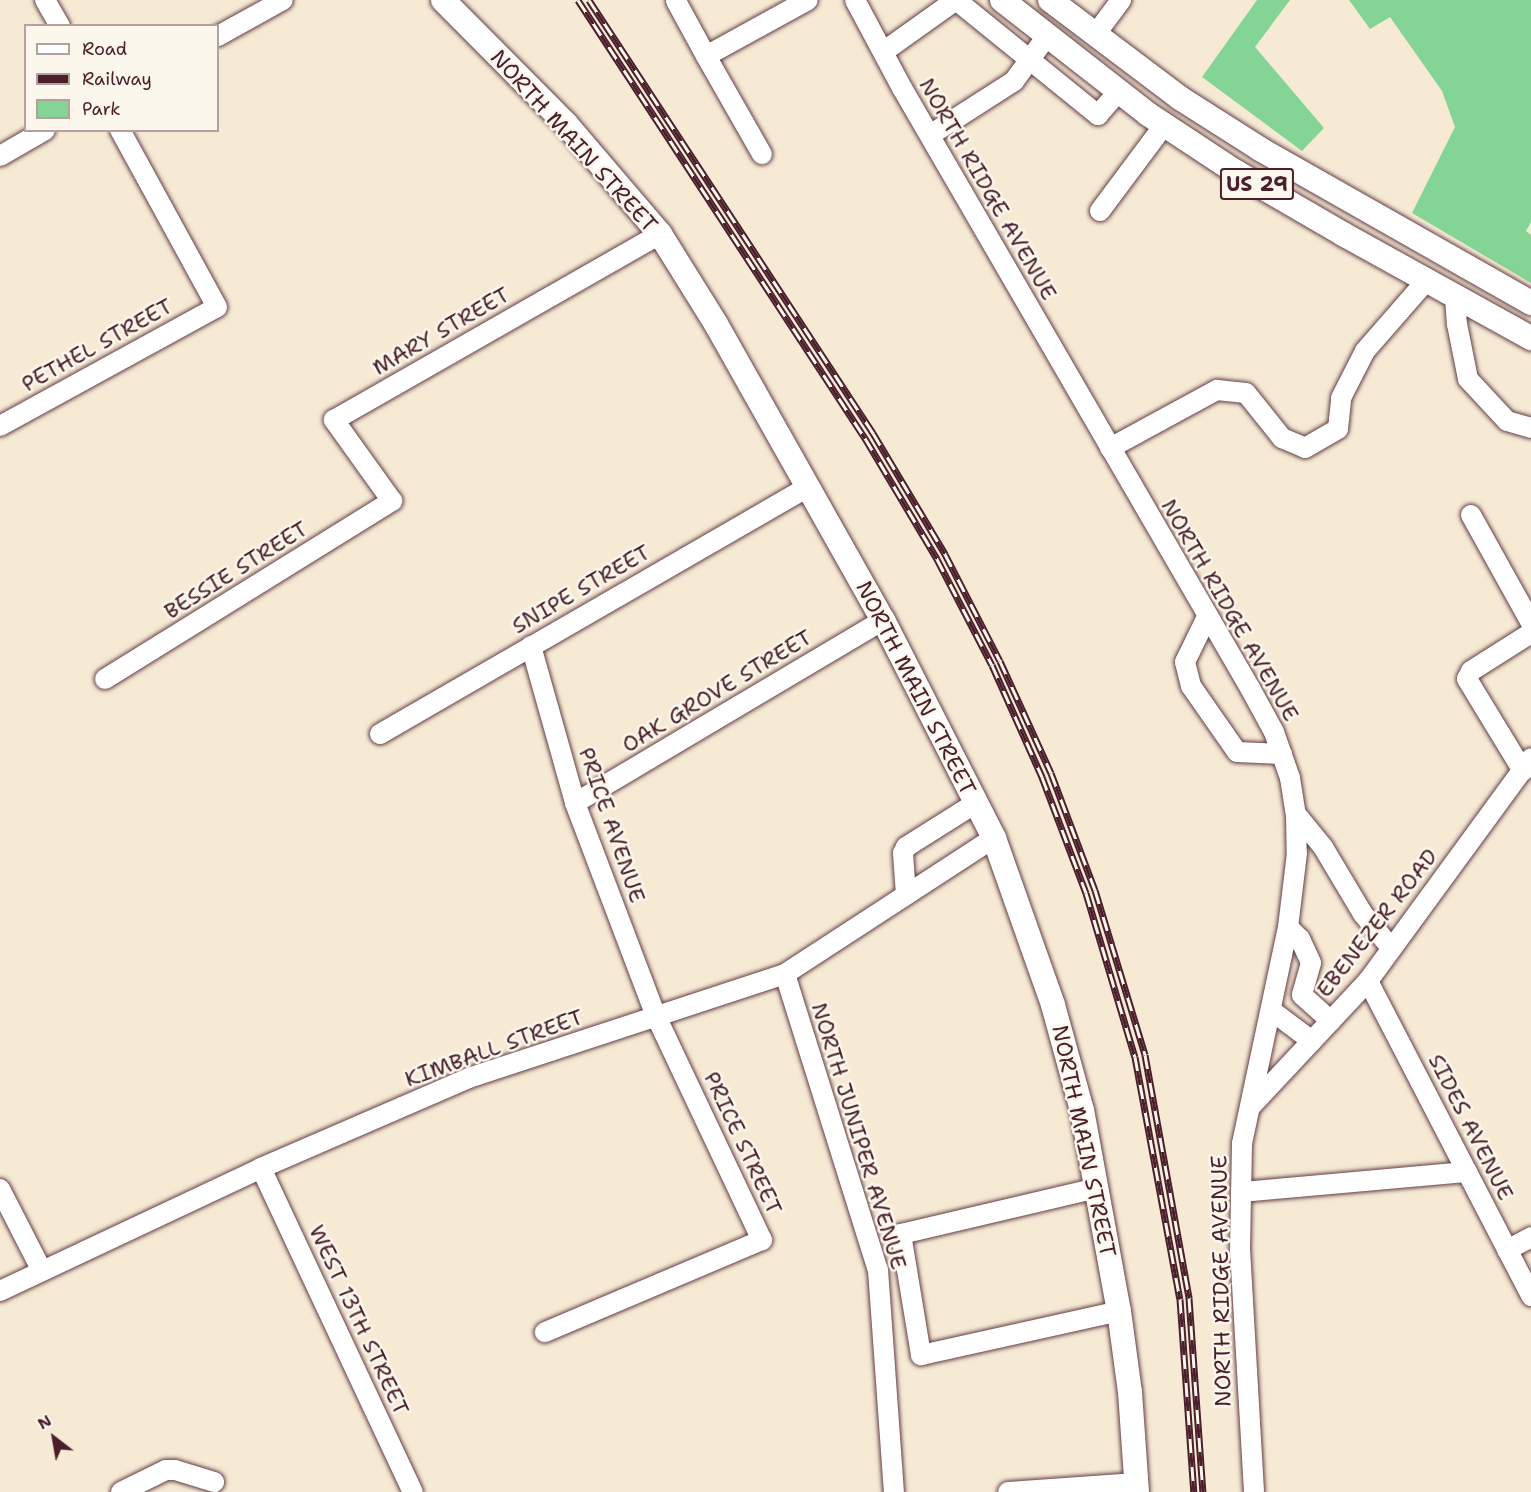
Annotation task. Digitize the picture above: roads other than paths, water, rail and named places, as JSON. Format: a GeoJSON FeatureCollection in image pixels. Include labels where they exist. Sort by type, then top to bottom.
{"type":"FeatureCollection","features":[{"type":"Feature","properties":{"kind":"main road","name":"NORTH MAIN STREET"},"geometry":{"type":"LineString","coordinates":[[442,0],[566,124],[660,234],[716,324],[883,620],[994,838],[1053,1005],[1082,1110],[1119,1311],[1130,1392],[1137,1488]]}},
{"type":"Feature","properties":{"kind":"main road","name":"US 29"},"geometry":{"type":"LineString","coordinates":[[1002,0],[1118,92],[1164,125],[1283,200],[1531,338]]}},
{"type":"Feature","properties":{"kind":"main road","name":"US 29"},"geometry":{"type":"LineString","coordinates":[[1050,0],[1180,98],[1260,149],[1531,303]]}},
{"type":"Feature","properties":{"kind":"street"},"geometry":{"type":"LineString","coordinates":[[45,0],[59,24]]}},
{"type":"Feature","properties":{"kind":"street"},"geometry":{"type":"LineString","coordinates":[[219,35],[284,0]]}},
{"type":"Feature","properties":{"kind":"street"},"geometry":{"type":"LineString","coordinates":[[706,56],[808,0]]}},
{"type":"Feature","properties":{"kind":"street","name":"NORTH RIDGE AVENUE"},"geometry":{"type":"LineString","coordinates":[[855,0],[930,135],[1250,688],[1274,732],[1290,778],[1296,814],[1297,852],[1277,1014],[1242,1144],[1241,1272],[1254,1492]]}},
{"type":"Feature","properties":{"kind":"street"},"geometry":{"type":"LineString","coordinates":[[883,52],[956,0],[1098,115],[1118,92]]}},
{"type":"Feature","properties":{"kind":"street"},"geometry":{"type":"LineString","coordinates":[[1095,35],[1121,0]]}},
{"type":"Feature","properties":{"kind":"street"},"geometry":{"type":"LineString","coordinates":[[676,1],[762,154]]}},
{"type":"Feature","properties":{"kind":"street"},"geometry":{"type":"LineString","coordinates":[[930,135],[1014,81],[1047,36]]}},
{"type":"Feature","properties":{"kind":"street"},"geometry":{"type":"LineString","coordinates":[[1100,210],[1164,125]]}},
{"type":"Feature","properties":{"kind":"street"},"geometry":{"type":"LineString","coordinates":[[0,156],[42,132]]}},
{"type":"Feature","properties":{"kind":"street","name":"PETHEL STREET"},"geometry":{"type":"LineString","coordinates":[[0,426],[217,307],[121,132]]}},
{"type":"Feature","properties":{"kind":"street","name":"MARY STREET"},"geometry":{"type":"LineString","coordinates":[[392,501],[334,420],[660,234]]}},
{"type":"Feature","properties":{"kind":"street"},"geometry":{"type":"LineString","coordinates":[[1110,448],[1217,390],[1246,393],[1282,438],[1305,448],[1338,429],[1341,398],[1365,351],[1426,281]]}},
{"type":"Feature","properties":{"kind":"street"},"geometry":{"type":"LineString","coordinates":[[1455,297],[1457,324],[1467,379],[1507,422],[1531,428]]}},
{"type":"Feature","properties":{"kind":"street","name":"SNIPE STREET"},"geometry":{"type":"LineString","coordinates":[[380,734],[807,487]]}},
{"type":"Feature","properties":{"kind":"street","name":"BESSIE STREET"},"geometry":{"type":"LineString","coordinates":[[105,679],[392,501]]}},
{"type":"Feature","properties":{"kind":"street"},"geometry":{"type":"LineString","coordinates":[[1471,515],[1531,623]]}},
{"type":"Feature","properties":{"kind":"street"},"geometry":{"type":"LineString","coordinates":[[1207,617],[1185,662],[1191,686],[1237,752],[1282,754]]}},
{"type":"Feature","properties":{"kind":"street","name":"OAK GROVE STREET"},"geometry":{"type":"LineString","coordinates":[[575,803],[883,620]]}},
{"type":"Feature","properties":{"kind":"street"},"geometry":{"type":"LineString","coordinates":[[1527,765],[1467,679],[1471,671],[1531,633]]}},
{"type":"Feature","properties":{"kind":"street","name":"PRICE AVENUE"},"geometry":{"type":"LineString","coordinates":[[531,646],[575,803],[656,1016]]}},
{"type":"Feature","properties":{"kind":"street","name":"EBENEZER ROAD"},"geometry":{"type":"LineString","coordinates":[[1250,1108],[1324,1015],[1368,981],[1527,765]]}},
{"type":"Feature","properties":{"kind":"street"},"geometry":{"type":"LineString","coordinates":[[906,895],[903,853],[906,847],[976,803]]}},
{"type":"Feature","properties":{"kind":"street"},"geometry":{"type":"LineString","coordinates":[[1296,814],[1323,846],[1363,914],[1392,949]]}},
{"type":"Feature","properties":{"kind":"street","name":"KIMBALL STREET"},"geometry":{"type":"LineString","coordinates":[[0,1291],[261,1168],[469,1078],[785,974],[994,838]]}},
{"type":"Feature","properties":{"kind":"street"},"geometry":{"type":"LineString","coordinates":[[1288,927],[1300,939],[1311,963],[1302,995],[1277,1014],[1306,1037]]}},
{"type":"Feature","properties":{"kind":"street","name":"NORTH JUNIPER AVENUE"},"geometry":{"type":"LineString","coordinates":[[785,974],[878,1270],[894,1492]]}},
{"type":"Feature","properties":{"kind":"street","name":"SIDES AVENUE"},"geometry":{"type":"LineString","coordinates":[[1368,981],[1531,1296]]}},
{"type":"Feature","properties":{"kind":"street"},"geometry":{"type":"LineString","coordinates":[[1302,995],[1324,1015]]}},
{"type":"Feature","properties":{"kind":"street","name":"PRICE STREET"},"geometry":{"type":"LineString","coordinates":[[544,1332],[762,1240],[656,1016]]}},
{"type":"Feature","properties":{"kind":"street","name":"WEST 13TH STREET"},"geometry":{"type":"LineString","coordinates":[[261,1168],[413,1492]]}},
{"type":"Feature","properties":{"kind":"street"},"geometry":{"type":"LineString","coordinates":[[1242,1191],[1467,1172]]}},
{"type":"Feature","properties":{"kind":"street"},"geometry":{"type":"LineString","coordinates":[[1097,1188],[901,1234],[921,1355],[1119,1311]]}},
{"type":"Feature","properties":{"kind":"street"},"geometry":{"type":"LineString","coordinates":[[0,1189],[42,1271]]}},
{"type":"Feature","properties":{"kind":"street"},"geometry":{"type":"LineString","coordinates":[[1508,1250],[1531,1237]]}},
{"type":"Feature","properties":{"kind":"street"},"geometry":{"type":"LineString","coordinates":[[121,1492],[166,1470],[175,1470],[214,1482]]}},
{"type":"Feature","properties":{"kind":"street"},"geometry":{"type":"LineString","coordinates":[[1008,1492],[1137,1488]]}},
{"type":"Feature","properties":{"kind":"railway"},"geometry":{"type":"LineString","coordinates":[[578,0],[865,438],[937,559],[992,665],[1042,777],[1086,893],[1135,1057],[1180,1299],[1194,1492]]}},
{"type":"Feature","properties":{"kind":"railway"},"geometry":{"type":"LineString","coordinates":[[589,0],[873,433],[945,554],[1000,661],[1051,773],[1095,890],[1145,1055],[1189,1298],[1203,1492]]}}]}
